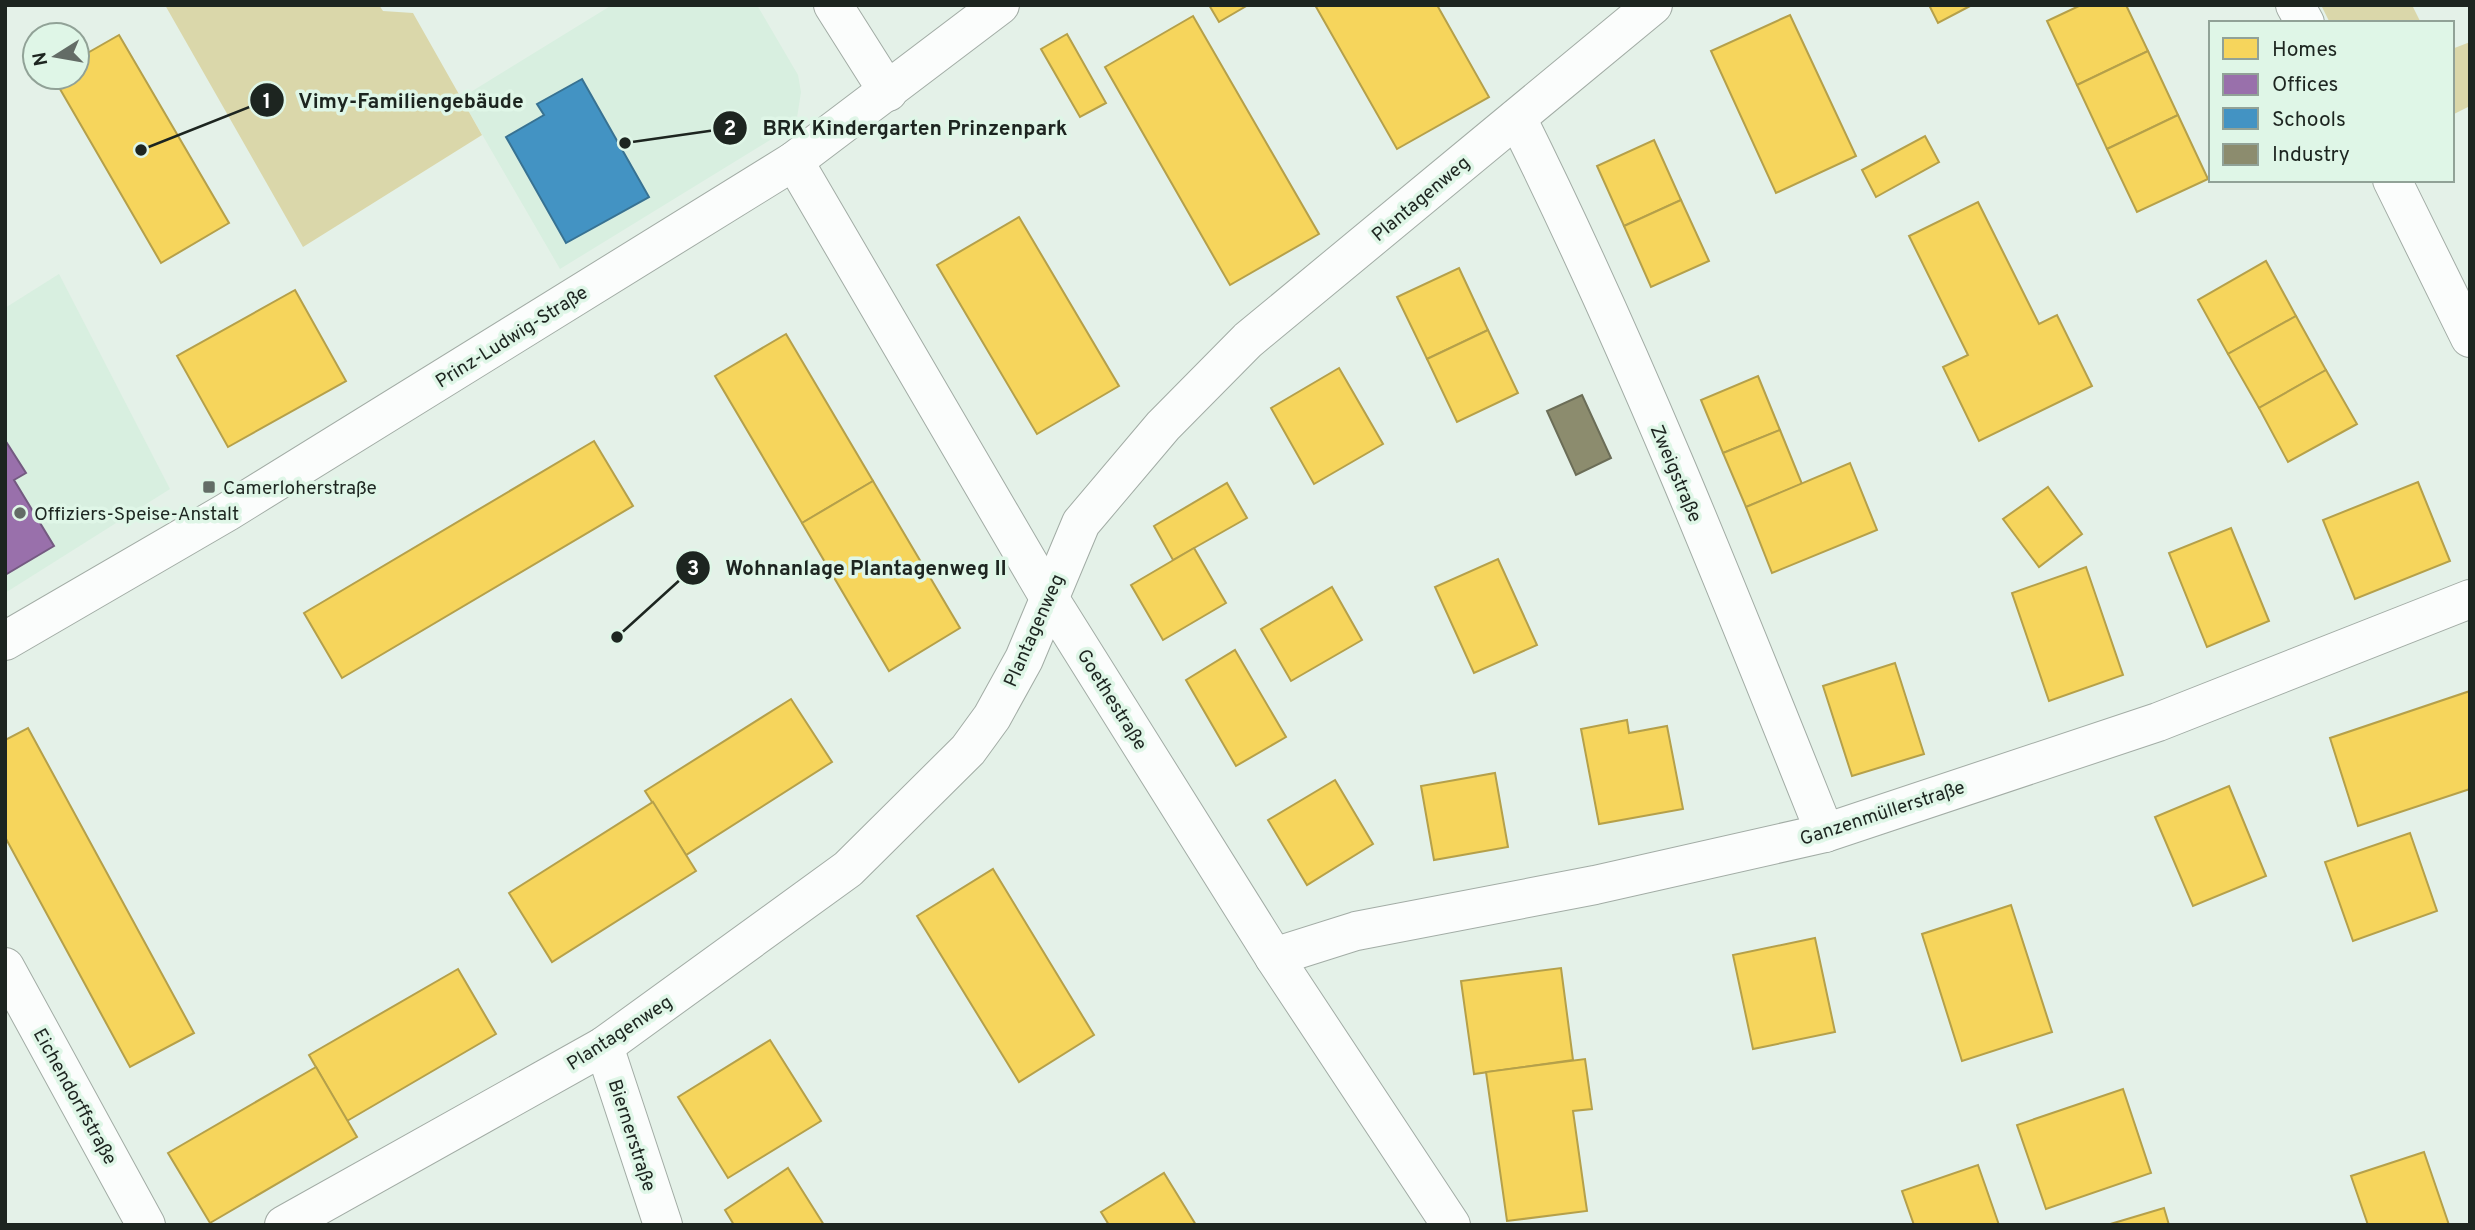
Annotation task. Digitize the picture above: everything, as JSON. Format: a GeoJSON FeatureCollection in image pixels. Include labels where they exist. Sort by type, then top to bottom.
{"type":"FeatureCollection","features":[{"type":"Feature","properties":{"kind":"street"},"geometry":{"type":"LineString","coordinates":[[833,5],[888,92]]}},
{"type":"Feature","properties":{"kind":"street","name":"Prinz-Ludwig-Straße"},"geometry":{"type":"LineString","coordinates":[[5,641],[227,512],[794,160],[888,92],[1000,5]]}},
{"type":"Feature","properties":{"kind":"street","name":"Plantagenweg"},"geometry":{"type":"LineString","coordinates":[[284,1225],[604,1046],[848,869],[968,750],[992,717],[1024,659],[1048,596],[1081,523],[1163,426],[1248,340],[1653,5]]}},
{"type":"Feature","properties":{"kind":"street"},"geometry":{"type":"LineString","coordinates":[[2295,5],[2304,21]]}},
{"type":"Feature","properties":{"kind":"street","name":"Zweigstraße"},"geometry":{"type":"LineString","coordinates":[[1517,118],[1625,352],[1718,568],[1825,833]]}},
{"type":"Feature","properties":{"kind":"street","name":"Goethestraße"},"geometry":{"type":"LineString","coordinates":[[794,160],[1048,596],[1274,957],[1451,1225]]}},
{"type":"Feature","properties":{"kind":"street"},"geometry":{"type":"LineString","coordinates":[[2393,182],[2470,338]]}},
{"type":"Feature","properties":{"kind":"street","name":"Ganzenmüllerstraße"},"geometry":{"type":"LineString","coordinates":[[1274,957],[1356,931],[1595,885],[1825,833],[2158,722],[2470,598]]}},
{"type":"Feature","properties":{"kind":"street","name":"Eichendorffstraße"},"geometry":{"type":"LineString","coordinates":[[5,967],[146,1225]]}},
{"type":"Feature","properties":{"kind":"street","name":"Biernerstraße"},"geometry":{"type":"LineString","coordinates":[[604,1046],[663,1225]]}},
{"type":"Feature","properties":{"kind":"shaded area"},"geometry":{"type":"Polygon","coordinates":[[[165,5],[379,5],[383,11],[413,13],[482,135],[303,247],[165,5]]]}},
{"type":"Feature","properties":{"kind":"shaded area"},"geometry":{"type":"Polygon","coordinates":[[[612,5],[757,5],[798,75],[801,92],[796,124],[560,269],[461,98],[612,5]]]}},
{"type":"Feature","properties":{"kind":"shaded area"},"geometry":{"type":"Polygon","coordinates":[[[2321,5],[2412,5],[2420,21],[2329,21],[2321,5]]]}},
{"type":"Feature","properties":{"kind":"shaded area"},"geometry":{"type":"Polygon","coordinates":[[[2470,42],[2470,106],[2454,114],[2454,48],[2470,42]]]}},
{"type":"Feature","properties":{"kind":"shaded area"},"geometry":{"type":"Polygon","coordinates":[[[59,274],[170,489],[5,593],[5,308],[59,274]]]}},
{"type":"Feature","properties":{"kind":"building: Homes"},"geometry":{"type":"Polygon","coordinates":[[[1209,5],[1248,5],[1219,22],[1209,5]]]}},
{"type":"Feature","properties":{"kind":"building: Homes"},"geometry":{"type":"Polygon","coordinates":[[[1315,5],[1437,5],[1489,97],[1397,149],[1315,5]]]}},
{"type":"Feature","properties":{"kind":"building: Homes"},"geometry":{"type":"Polygon","coordinates":[[[1929,5],[1972,5],[1938,23],[1929,5]]]}},
{"type":"Feature","properties":{"kind":"building: Homes"},"geometry":{"type":"Polygon","coordinates":[[[2081,5],[2126,5],[2148,51],[2077,85],[2047,21],[2081,5]]]}},
{"type":"Feature","properties":{"kind":"building: Homes"},"geometry":{"type":"Polygon","coordinates":[[[1790,15],[1856,156],[1776,193],[1711,51],[1790,15]]]}},
{"type":"Feature","properties":{"kind":"building: Homes"},"geometry":{"type":"Polygon","coordinates":[[[1193,16],[1319,234],[1230,285],[1105,67],[1193,16]]]}},
{"type":"Feature","properties":{"kind":"building: Homes"},"geometry":{"type":"Polygon","coordinates":[[[1067,34],[1106,103],[1080,117],[1041,49],[1067,34]]]}},
{"type":"Feature","properties":{"kind":"building: Homes"},"geometry":{"type":"Polygon","coordinates":[[[119,35],[229,223],[161,263],[61,91],[91,91],[91,51],[119,35]]]}},
{"type":"Feature","properties":{"kind":"building: Homes"},"geometry":{"type":"Polygon","coordinates":[[[2148,51],[2178,115],[2107,149],[2077,85],[2148,51]]]}},
{"type":"Feature","properties":{"kind":"building: Homes"},"geometry":{"type":"Polygon","coordinates":[[[2178,115],[2208,179],[2137,212],[2107,149],[2178,115]]]}},
{"type":"Feature","properties":{"kind":"building: Homes"},"geometry":{"type":"Polygon","coordinates":[[[1925,136],[1939,162],[1876,197],[1862,170],[1925,136]]]}},
{"type":"Feature","properties":{"kind":"building: Homes"},"geometry":{"type":"Polygon","coordinates":[[[1654,140],[1681,200],[1624,226],[1597,166],[1654,140]]]}},
{"type":"Feature","properties":{"kind":"building: Homes"},"geometry":{"type":"Polygon","coordinates":[[[1681,200],[1709,261],[1651,287],[1624,226],[1681,200]]]}},
{"type":"Feature","properties":{"kind":"building: Homes"},"geometry":{"type":"Polygon","coordinates":[[[1978,202],[2039,324],[2057,315],[2092,386],[1979,441],[1943,367],[1968,355],[1909,236],[1978,202]]]}},
{"type":"Feature","properties":{"kind":"building: Homes"},"geometry":{"type":"Polygon","coordinates":[[[1019,217],[1119,386],[1037,434],[937,265],[1019,217]]]}},
{"type":"Feature","properties":{"kind":"building: Homes"},"geometry":{"type":"Polygon","coordinates":[[[2266,261],[2296,316],[2228,354],[2198,300],[2266,261]]]}},
{"type":"Feature","properties":{"kind":"building: Homes"},"geometry":{"type":"Polygon","coordinates":[[[1459,268],[1488,330],[1427,359],[1397,297],[1459,268]]]}},
{"type":"Feature","properties":{"kind":"building: Homes"},"geometry":{"type":"Polygon","coordinates":[[[295,290],[346,381],[228,447],[177,356],[295,290]]]}},
{"type":"Feature","properties":{"kind":"building: Homes"},"geometry":{"type":"Polygon","coordinates":[[[2296,316],[2326,370],[2259,408],[2228,354],[2296,316]]]}},
{"type":"Feature","properties":{"kind":"building: Homes"},"geometry":{"type":"Polygon","coordinates":[[[1488,330],[1518,393],[1457,422],[1427,359],[1488,330]]]}},
{"type":"Feature","properties":{"kind":"building: Homes"},"geometry":{"type":"Polygon","coordinates":[[[786,334],[873,481],[802,523],[715,376],[786,334]]]}},
{"type":"Feature","properties":{"kind":"building: Homes"},"geometry":{"type":"Polygon","coordinates":[[[1339,368],[1383,444],[1314,484],[1271,408],[1339,368]]]}},
{"type":"Feature","properties":{"kind":"building: Homes"},"geometry":{"type":"Polygon","coordinates":[[[2326,370],[2357,424],[2288,462],[2259,408],[2326,370]]]}},
{"type":"Feature","properties":{"kind":"building: Homes"},"geometry":{"type":"Polygon","coordinates":[[[1758,376],[1780,430],[1723,453],[1701,400],[1758,376]]]}},
{"type":"Feature","properties":{"kind":"building: Homes"},"geometry":{"type":"Polygon","coordinates":[[[1780,430],[1802,484],[1746,507],[1723,453],[1780,430]]]}},
{"type":"Feature","properties":{"kind":"building: Homes"},"geometry":{"type":"Polygon","coordinates":[[[594,441],[633,506],[342,678],[304,613],[594,441]]]}},
{"type":"Feature","properties":{"kind":"building: Homes"},"geometry":{"type":"Polygon","coordinates":[[[1850,463],[1877,530],[1772,573],[1746,507],[1850,463]]]}},
{"type":"Feature","properties":{"kind":"building: Homes"},"geometry":{"type":"Polygon","coordinates":[[[873,481],[960,628],[889,671],[802,523],[873,481]]]}},
{"type":"Feature","properties":{"kind":"building: Homes"},"geometry":{"type":"Polygon","coordinates":[[[2418,482],[2450,561],[2355,599],[2323,520],[2418,482]]]}},
{"type":"Feature","properties":{"kind":"building: Homes"},"geometry":{"type":"Polygon","coordinates":[[[1227,483],[1247,518],[1173,560],[1154,526],[1227,483]]]}},
{"type":"Feature","properties":{"kind":"building: Homes"},"geometry":{"type":"Polygon","coordinates":[[[2048,487],[2082,534],[2039,567],[2003,519],[2048,487]]]}},
{"type":"Feature","properties":{"kind":"building: Homes"},"geometry":{"type":"Polygon","coordinates":[[[2231,528],[2269,621],[2207,647],[2169,553],[2231,528]]]}},
{"type":"Feature","properties":{"kind":"building: Homes"},"geometry":{"type":"Polygon","coordinates":[[[1194,548],[1226,603],[1163,640],[1131,585],[1194,548]]]}},
{"type":"Feature","properties":{"kind":"building: Homes"},"geometry":{"type":"Polygon","coordinates":[[[1498,559],[1537,645],[1474,673],[1435,587],[1498,559]]]}},
{"type":"Feature","properties":{"kind":"building: Homes"},"geometry":{"type":"Polygon","coordinates":[[[2086,567],[2123,675],[2049,701],[2012,593],[2086,567]]]}},
{"type":"Feature","properties":{"kind":"building: Homes"},"geometry":{"type":"Polygon","coordinates":[[[1332,587],[1362,640],[1291,681],[1261,629],[1332,587]]]}},
{"type":"Feature","properties":{"kind":"building: Homes"},"geometry":{"type":"Polygon","coordinates":[[[1235,650],[1286,737],[1236,766],[1186,680],[1235,650]]]}},
{"type":"Feature","properties":{"kind":"building: Homes"},"geometry":{"type":"Polygon","coordinates":[[[1895,663],[1924,754],[1852,776],[1823,686],[1895,663]]]}},
{"type":"Feature","properties":{"kind":"building: Homes"},"geometry":{"type":"Polygon","coordinates":[[[2470,691],[2470,789],[2358,826],[2330,738],[2470,691]]]}},
{"type":"Feature","properties":{"kind":"building: Homes"},"geometry":{"type":"Polygon","coordinates":[[[791,699],[832,762],[686,855],[645,791],[791,699]]]}},
{"type":"Feature","properties":{"kind":"building: Homes"},"geometry":{"type":"Polygon","coordinates":[[[1627,720],[1629,733],[1667,726],[1683,809],[1599,824],[1581,729],[1627,720]]]}},
{"type":"Feature","properties":{"kind":"building: Homes"},"geometry":{"type":"Polygon","coordinates":[[[28,728],[194,1033],[130,1067],[5,837],[5,740],[28,728]]]}},
{"type":"Feature","properties":{"kind":"building: Homes"},"geometry":{"type":"Polygon","coordinates":[[[1495,773],[1508,847],[1434,860],[1421,786],[1495,773]]]}},
{"type":"Feature","properties":{"kind":"building: Homes"},"geometry":{"type":"Polygon","coordinates":[[[1335,780],[1373,844],[1307,885],[1268,820],[1335,780]]]}},
{"type":"Feature","properties":{"kind":"building: Homes"},"geometry":{"type":"Polygon","coordinates":[[[2229,786],[2266,876],[2193,906],[2155,817],[2229,786]]]}},
{"type":"Feature","properties":{"kind":"building: Homes"},"geometry":{"type":"Polygon","coordinates":[[[653,802],[696,871],[552,962],[509,893],[653,802]]]}},
{"type":"Feature","properties":{"kind":"building: Homes"},"geometry":{"type":"Polygon","coordinates":[[[2410,833],[2437,911],[2353,941],[2325,862],[2410,833]]]}},
{"type":"Feature","properties":{"kind":"building: Homes"},"geometry":{"type":"Polygon","coordinates":[[[993,869],[1094,1035],[1019,1082],[917,916],[993,869]]]}},
{"type":"Feature","properties":{"kind":"building: Homes"},"geometry":{"type":"Polygon","coordinates":[[[2011,905],[2052,1032],[1962,1061],[1922,934],[2011,905]]]}},
{"type":"Feature","properties":{"kind":"building: Homes"},"geometry":{"type":"Polygon","coordinates":[[[1815,938],[1835,1032],[1753,1049],[1733,955],[1815,938]]]}},
{"type":"Feature","properties":{"kind":"building: Homes"},"geometry":{"type":"Polygon","coordinates":[[[1561,968],[1573,1060],[1474,1074],[1461,981],[1561,968]]]}},
{"type":"Feature","properties":{"kind":"building: Homes"},"geometry":{"type":"Polygon","coordinates":[[[458,969],[496,1034],[347,1121],[309,1055],[458,969]]]}},
{"type":"Feature","properties":{"kind":"building: Homes"},"geometry":{"type":"Polygon","coordinates":[[[770,1040],[821,1121],[728,1178],[678,1097],[770,1040]]]}},
{"type":"Feature","properties":{"kind":"building: Homes"},"geometry":{"type":"Polygon","coordinates":[[[1585,1059],[1592,1109],[1573,1111],[1587,1211],[1507,1221],[1486,1072],[1585,1059]]]}},
{"type":"Feature","properties":{"kind":"building: Homes"},"geometry":{"type":"Polygon","coordinates":[[[316,1067],[357,1137],[210,1223],[168,1153],[316,1067]]]}},
{"type":"Feature","properties":{"kind":"building: Homes"},"geometry":{"type":"Polygon","coordinates":[[[2123,1089],[2151,1173],[2046,1209],[2017,1125],[2123,1089]]]}},
{"type":"Feature","properties":{"kind":"building: Homes"},"geometry":{"type":"Polygon","coordinates":[[[2424,1152],[2449,1225],[2368,1225],[2351,1176],[2424,1152]]]}},
{"type":"Feature","properties":{"kind":"building: Homes"},"geometry":{"type":"Polygon","coordinates":[[[1978,1165],[1999,1225],[1914,1225],[1902,1191],[1978,1165]]]}},
{"type":"Feature","properties":{"kind":"building: Homes"},"geometry":{"type":"Polygon","coordinates":[[[788,1168],[824,1225],[734,1225],[725,1210],[788,1168]]]}},
{"type":"Feature","properties":{"kind":"building: Homes"},"geometry":{"type":"Polygon","coordinates":[[[1164,1173],[1196,1225],[1109,1225],[1101,1212],[1164,1173]]]}},
{"type":"Feature","properties":{"kind":"building: Homes"},"geometry":{"type":"Polygon","coordinates":[[[2164,1208],[2169,1225],[2107,1225],[2164,1208]]]}},
{"type":"Feature","properties":{"kind":"building: Offices","name":"Offiziers-Speise-Anstalt"},"geometry":{"type":"Polygon","coordinates":[[[5,440],[26,473],[14,480],[54,546],[5,575],[5,440]]]}},
{"type":"Feature","properties":{"kind":"building: Schools"},"geometry":{"type":"Polygon","coordinates":[[[582,79],[649,197],[566,243],[506,137],[544,115],[537,104],[582,79]]]}},
{"type":"Feature","properties":{"kind":"building: Industry"},"geometry":{"type":"Polygon","coordinates":[[[1582,395],[1611,458],[1576,475],[1547,411],[1582,395]]]}},
{"type":"Feature","properties":{"kind":"place","name":"BRK Kindergarten Prinzenpark"},"geometry":{"type":"Point","coordinates":[625,143]}},
{"type":"Feature","properties":{"kind":"place","name":"Vimy-Familiengebäude"},"geometry":{"type":"Point","coordinates":[141,150]}},
{"type":"Feature","properties":{"kind":"place","name":"Camerloherstraße"},"geometry":{"type":"Point","coordinates":[209,487]}},
{"type":"Feature","properties":{"kind":"place","name":"Offiziers-Speise-Anstalt"},"geometry":{"type":"Point","coordinates":[20,513]}},
{"type":"Feature","properties":{"kind":"place","name":"Wohnanlage Plantagenweg II"},"geometry":{"type":"Point","coordinates":[617,637]}}]}
